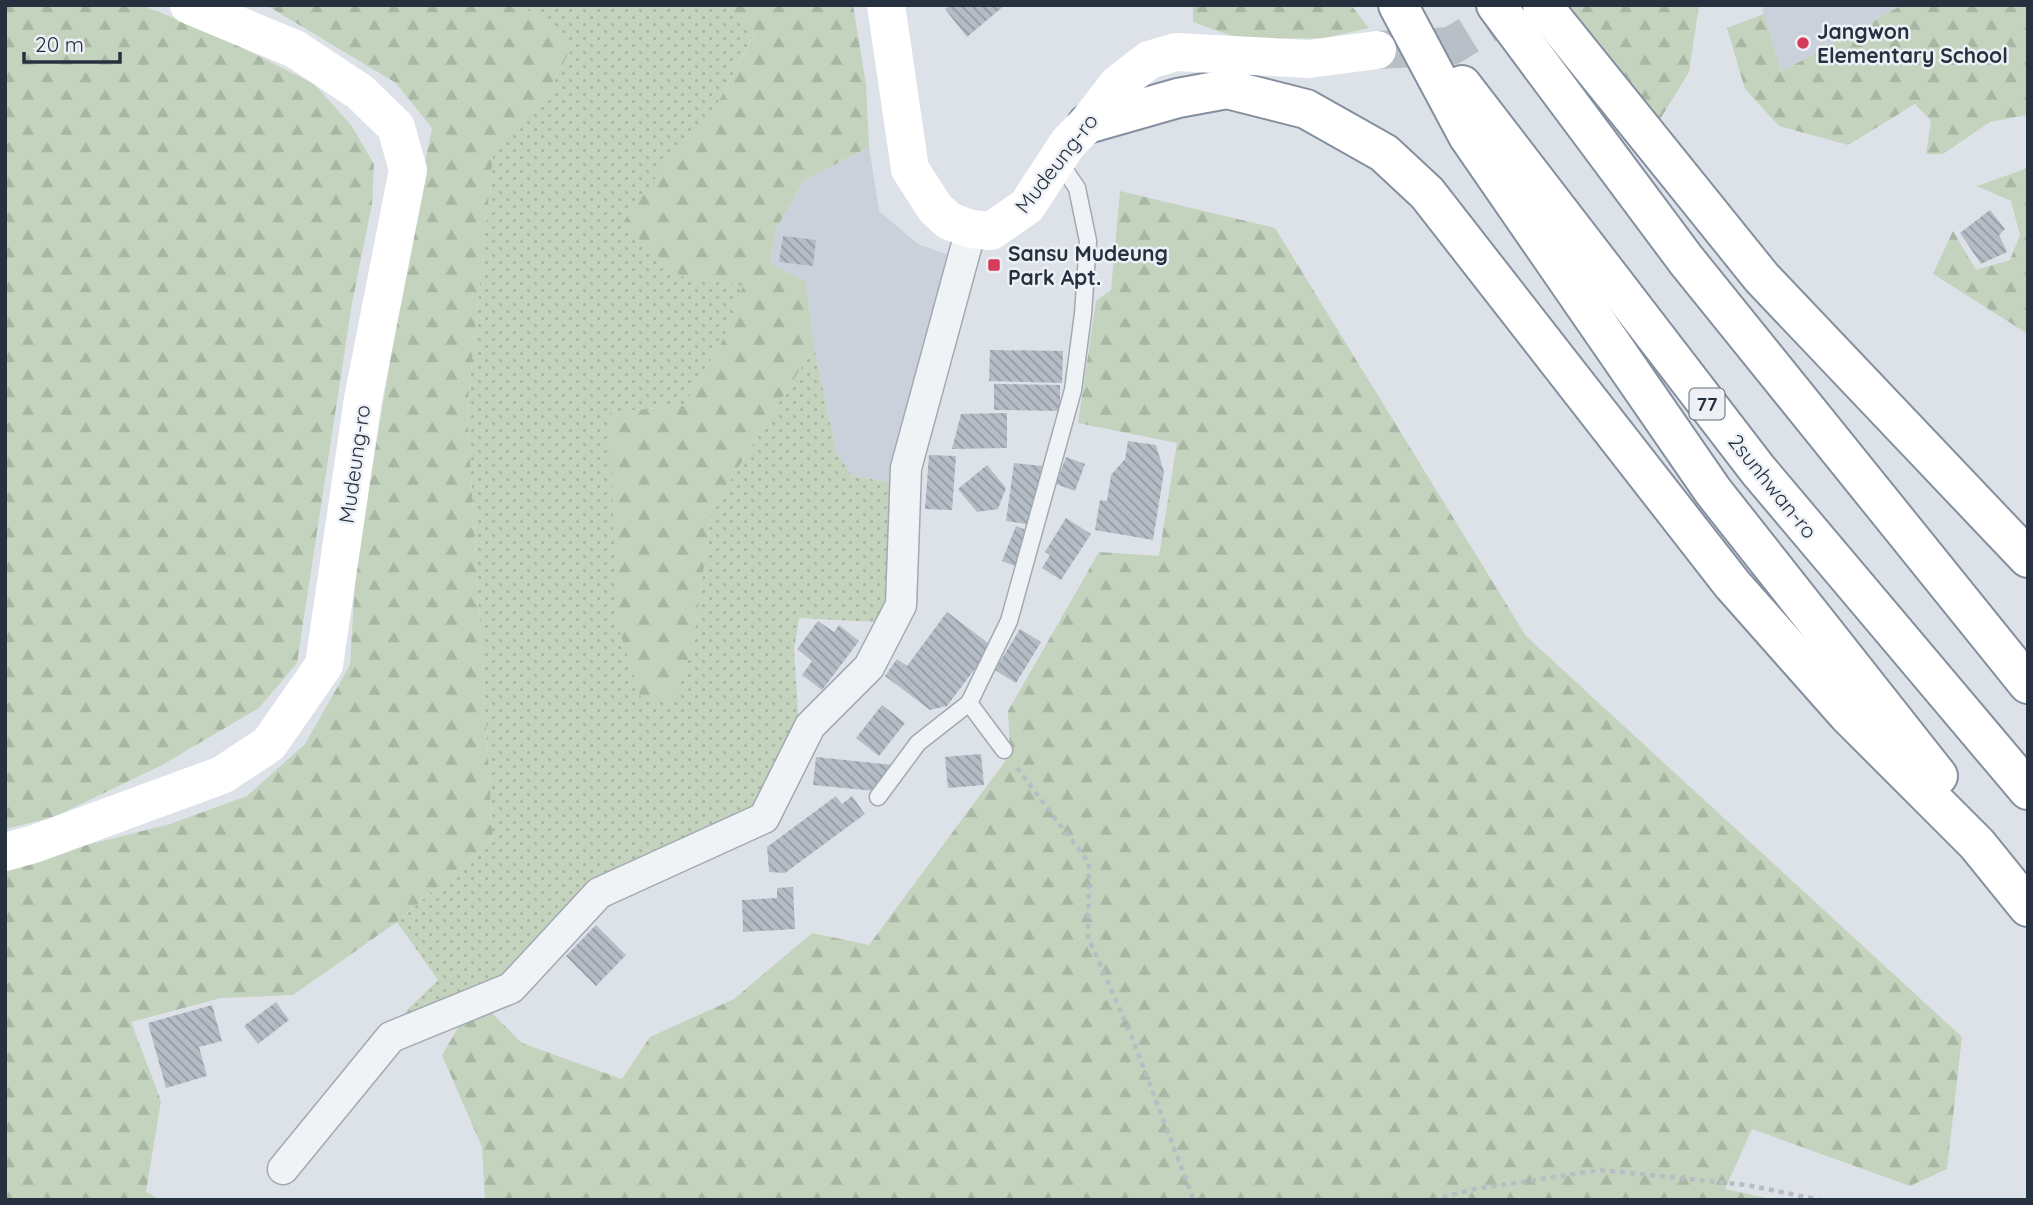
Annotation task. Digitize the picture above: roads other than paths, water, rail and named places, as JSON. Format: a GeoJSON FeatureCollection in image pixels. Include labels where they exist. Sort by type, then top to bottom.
{"type":"FeatureCollection","features":[{"type":"Feature","properties":{"kind":"main road","name":"Mudeung-ro"},"geometry":{"type":"LineString","coordinates":[[5,852],[34,845],[222,775],[270,744],[324,665],[363,399],[408,170],[396,127],[360,92],[295,48],[189,5]]}},
{"type":"Feature","properties":{"kind":"main road"},"geometry":{"type":"LineString","coordinates":[[886,5],[910,169],[935,208],[949,221],[971,229]]}},
{"type":"Feature","properties":{"kind":"main road"},"geometry":{"type":"LineString","coordinates":[[1399,5],[1468,135],[1606,336],[1713,491],[1959,803],[1977,844]]}},
{"type":"Feature","properties":{"kind":"main road","name":"2sunhwan-ro"},"geometry":{"type":"LineString","coordinates":[[1399,5],[1758,470],[2028,790]]}},
{"type":"Feature","properties":{"kind":"main road"},"geometry":{"type":"LineString","coordinates":[[1496,5],[1685,260],[2028,684]]}},
{"type":"Feature","properties":{"kind":"main road"},"geometry":{"type":"LineString","coordinates":[[1542,5],[1762,278],[2028,558]]}},
{"type":"Feature","properties":{"kind":"main road","name":"Mudeung-ro"},"geometry":{"type":"LineString","coordinates":[[971,229],[990,231],[1015,217],[1027,206],[1068,144],[1118,84],[1149,60],[1176,52],[1309,59],[1377,50]]}},
{"type":"Feature","properties":{"kind":"main road"},"geometry":{"type":"LineString","coordinates":[[1087,124],[1178,97],[1227,89],[1306,109],[1384,153],[1427,193],[1731,584],[1848,715],[1977,844],[2028,907]]}},
{"type":"Feature","properties":{"kind":"street"},"geometry":{"type":"LineString","coordinates":[[283,1169],[391,1037],[510,988],[599,893],[764,818],[810,726],[869,667],[901,605],[906,468],[971,229]]}},
{"type":"Feature","properties":{"kind":"lane"},"geometry":{"type":"LineString","coordinates":[[878,797],[918,743],[969,703],[1009,621],[1073,390],[1088,241],[1077,188],[1058,160]]}},
{"type":"Feature","properties":{"kind":"lane"},"geometry":{"type":"LineString","coordinates":[[969,703],[1004,750]]}},
{"type":"Feature","properties":{"kind":"tunnel"},"geometry":{"type":"LineString","coordinates":[[1377,50],[1451,46],[1518,5]]}},
{"type":"Feature","properties":{"kind":"place","name":"Jangwon Elementary School"},"geometry":{"type":"Point","coordinates":[1803,43]}},
{"type":"Feature","properties":{"kind":"place","name":"Sansu Mudeung Park Apt."},"geometry":{"type":"Point","coordinates":[994,265]}}]}
